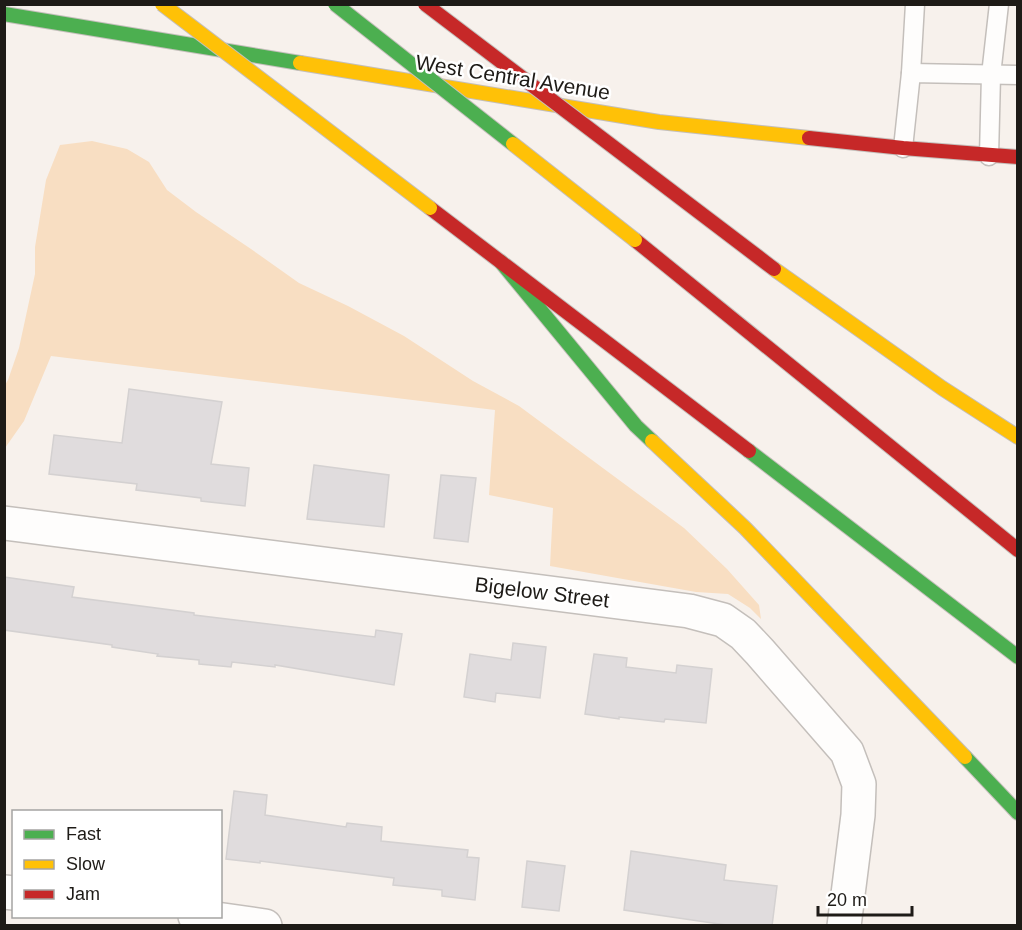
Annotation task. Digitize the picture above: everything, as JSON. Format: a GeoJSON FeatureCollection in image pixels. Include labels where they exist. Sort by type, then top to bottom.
{"type":"FeatureCollection","features":[{"type":"Feature","properties":{"kind":"main road"},"geometry":{"type":"LineString","coordinates":[[162,4],[1017,657]]}},
{"type":"Feature","properties":{"kind":"main road"},"geometry":{"type":"LineString","coordinates":[[335,4],[635,240],[1017,550]]}},
{"type":"Feature","properties":{"kind":"main road"},"geometry":{"type":"LineString","coordinates":[[425,4],[774,269],[942,388],[1017,437]]}},
{"type":"Feature","properties":{"kind":"main road","name":"West Central Avenue"},"geometry":{"type":"LineString","coordinates":[[4,14],[659,123],[903,148],[996,161],[1017,157]]}},
{"type":"Feature","properties":{"kind":"main road"},"geometry":{"type":"LineString","coordinates":[[501,262],[636,426],[745,528],[1017,813]]}},
{"type":"Feature","properties":{"kind":"street","name":"Bigelow Street"},"geometry":{"type":"LineString","coordinates":[[4,524],[689,610],[723,620],[743,634],[760,652],[847,752],[859,784],[858,814],[844,926]]}},
{"type":"Feature","properties":{"kind":"street"},"geometry":{"type":"LineString","coordinates":[[209,918],[265,926]]}},
{"type":"Feature","properties":{"kind":"lane"},"geometry":{"type":"LineString","coordinates":[[903,148],[915,4]]}},
{"type":"Feature","properties":{"kind":"lane"},"geometry":{"type":"LineString","coordinates":[[996,161],[992,75],[999,4]]}},
{"type":"Feature","properties":{"kind":"lane"},"geometry":{"type":"LineString","coordinates":[[911,73],[1017,75]]}},
{"type":"Feature","properties":{"kind":"shaded area"},"geometry":{"type":"Polygon","coordinates":[[[92,141],[127,149],[149,162],[167,190],[299,283],[404,336],[473,381],[519,406],[684,528],[727,569],[759,605],[761,619],[750,608],[728,594],[696,592],[550,566],[553,508],[489,495],[495,410],[51,356],[24,421],[5,448],[5,385],[19,348],[35,274],[35,247],[46,180],[60,145],[92,141]]]}},
{"type":"Feature","properties":{"kind":"building"},"geometry":{"type":"Polygon","coordinates":[[[129,389],[222,402],[211,464],[249,468],[245,506],[136,490],[137,484],[49,474],[54,435],[122,443],[129,389]]]}},
{"type":"Feature","properties":{"kind":"building"},"geometry":{"type":"Polygon","coordinates":[[[314,465],[389,475],[384,527],[307,519],[314,465]]]}},
{"type":"Feature","properties":{"kind":"building"},"geometry":{"type":"Polygon","coordinates":[[[441,475],[476,478],[468,542],[434,538],[441,475]]]}},
{"type":"Feature","properties":{"kind":"building"},"geometry":{"type":"Polygon","coordinates":[[[4,577],[74,587],[72,597],[194,613],[194,615],[375,637],[376,630],[402,634],[394,685],[275,665],[275,667],[232,662],[231,667],[199,664],[199,660],[157,656],[158,654],[112,647],[112,645],[4,630],[4,577]]]}},
{"type":"Feature","properties":{"kind":"building"},"geometry":{"type":"Polygon","coordinates":[[[513,643],[546,647],[540,698],[496,693],[495,702],[464,697],[470,654],[511,660],[513,643]]]}},
{"type":"Feature","properties":{"kind":"building"},"geometry":{"type":"Polygon","coordinates":[[[594,654],[627,658],[626,667],[676,673],[677,665],[712,669],[706,723],[665,719],[664,722],[619,717],[619,719],[585,714],[594,654]]]}},
{"type":"Feature","properties":{"kind":"building"},"geometry":{"type":"Polygon","coordinates":[[[234,791],[267,795],[265,815],[346,827],[347,823],[382,827],[381,841],[468,850],[467,857],[479,858],[475,900],[442,896],[442,890],[393,885],[394,878],[260,861],[260,863],[226,859],[234,791]]]}},
{"type":"Feature","properties":{"kind":"building"},"geometry":{"type":"Polygon","coordinates":[[[631,851],[726,865],[724,880],[777,886],[772,926],[733,926],[624,910],[631,851]]]}},
{"type":"Feature","properties":{"kind":"building"},"geometry":{"type":"Polygon","coordinates":[[[527,861],[565,866],[559,911],[522,907],[527,861]]]}},
{"type":"Feature","properties":{"kind":"traffic: fast"},"geometry":{"type":"LineString","coordinates":[[335,4],[513,144]]}},
{"type":"Feature","properties":{"kind":"traffic: fast"},"geometry":{"type":"LineString","coordinates":[[4,14],[300,63]]}},
{"type":"Feature","properties":{"kind":"traffic: fast"},"geometry":{"type":"LineString","coordinates":[[501,262],[636,426],[652,441]]}},
{"type":"Feature","properties":{"kind":"traffic: fast"},"geometry":{"type":"LineString","coordinates":[[749,451],[1018,657]]}},
{"type":"Feature","properties":{"kind":"traffic: fast"},"geometry":{"type":"LineString","coordinates":[[965,757],[1018,813]]}},
{"type":"Feature","properties":{"kind":"traffic: slow"},"geometry":{"type":"LineString","coordinates":[[162,4],[430,208]]}},
{"type":"Feature","properties":{"kind":"traffic: slow"},"geometry":{"type":"LineString","coordinates":[[300,63],[659,122],[809,138]]}},
{"type":"Feature","properties":{"kind":"traffic: slow"},"geometry":{"type":"LineString","coordinates":[[513,144],[635,240]]}},
{"type":"Feature","properties":{"kind":"traffic: slow"},"geometry":{"type":"LineString","coordinates":[[774,269],[942,388],[1018,437]]}},
{"type":"Feature","properties":{"kind":"traffic: slow"},"geometry":{"type":"LineString","coordinates":[[652,441],[745,528],[965,757]]}},
{"type":"Feature","properties":{"kind":"traffic: jam"},"geometry":{"type":"LineString","coordinates":[[425,4],[774,269]]}},
{"type":"Feature","properties":{"kind":"traffic: jam"},"geometry":{"type":"LineString","coordinates":[[809,138],[1018,157]]}},
{"type":"Feature","properties":{"kind":"traffic: jam"},"geometry":{"type":"LineString","coordinates":[[430,208],[749,451]]}},
{"type":"Feature","properties":{"kind":"traffic: jam"},"geometry":{"type":"LineString","coordinates":[[635,240],[1018,550]]}}]}
